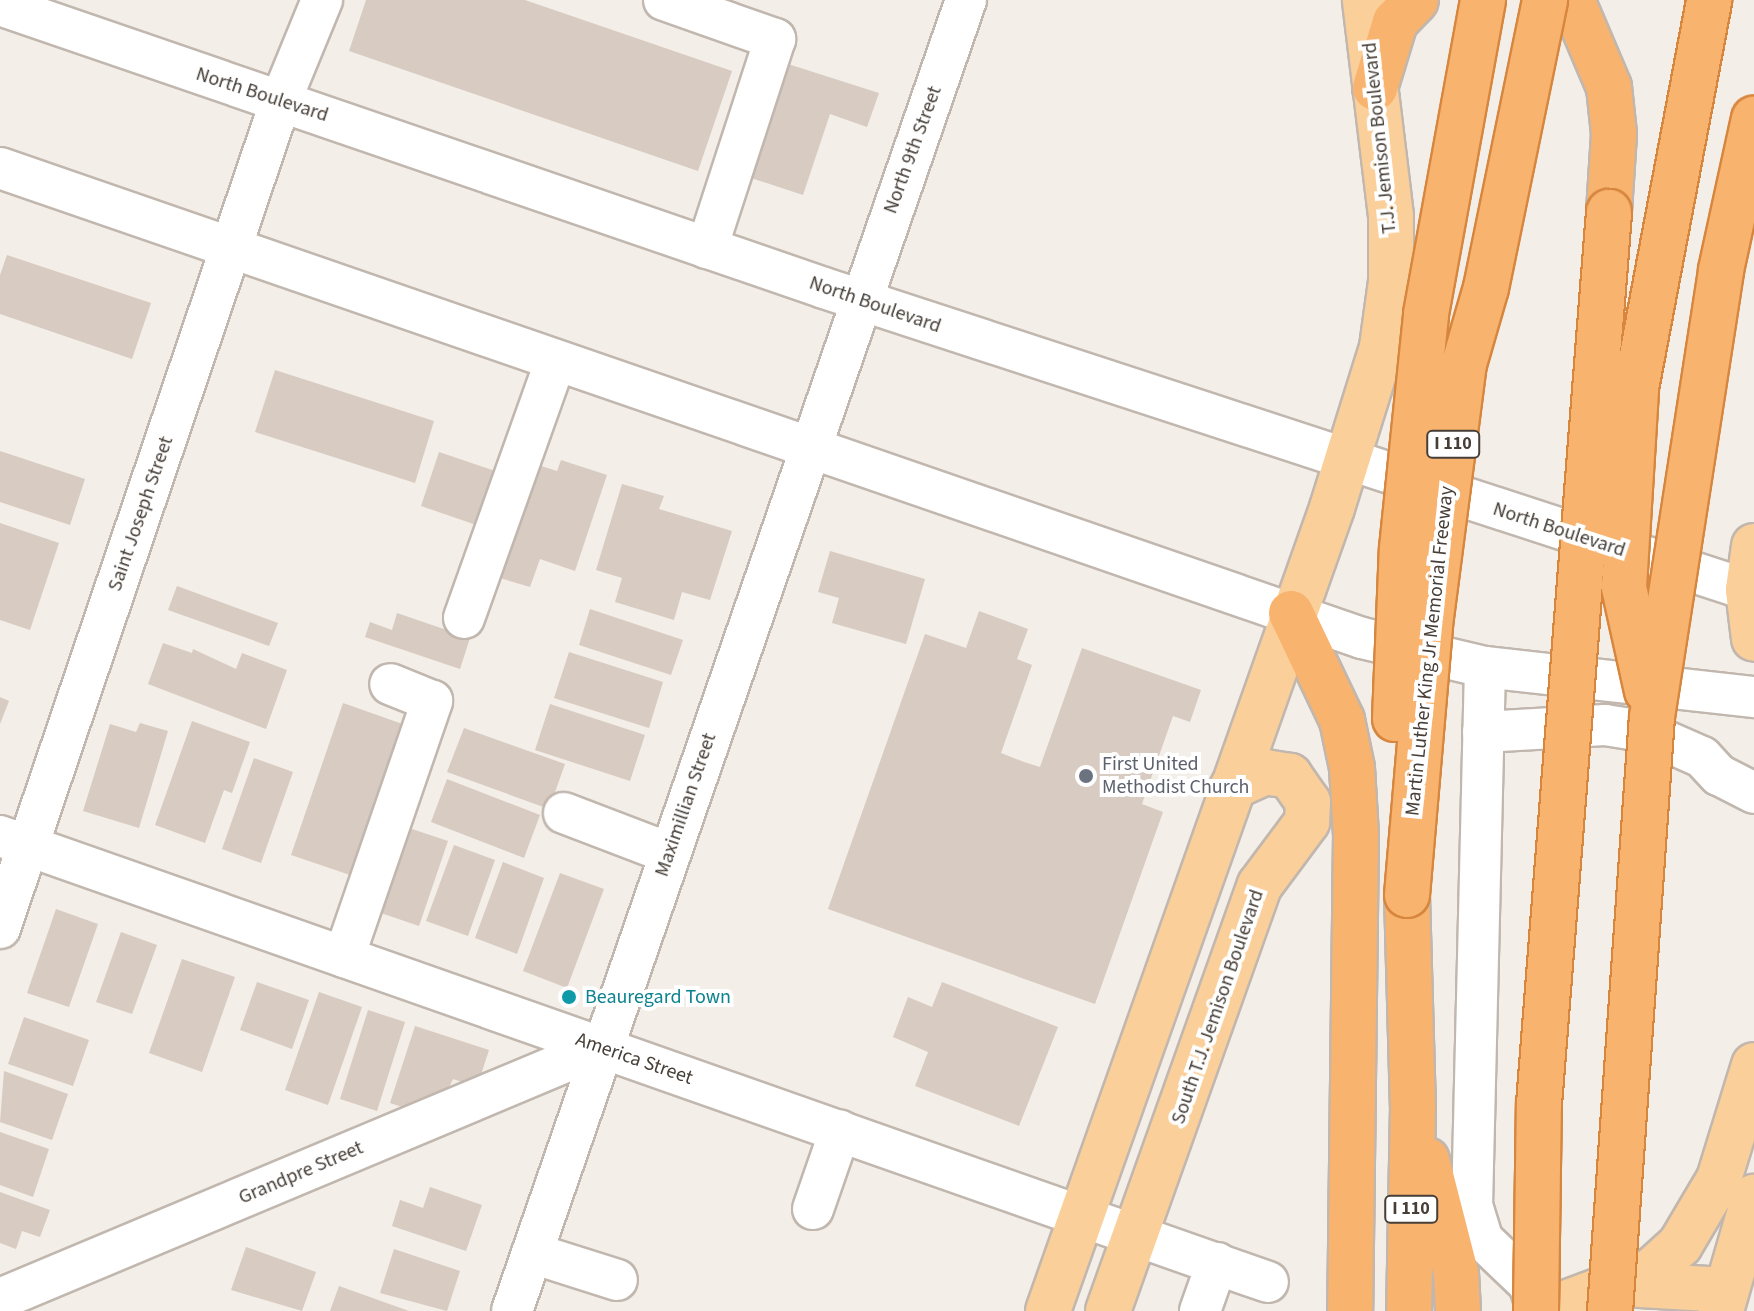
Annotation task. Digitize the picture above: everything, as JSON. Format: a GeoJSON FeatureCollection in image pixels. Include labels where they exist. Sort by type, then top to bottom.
{"type":"FeatureCollection","features":[{"type":"Feature","properties":{"kind":"highway"},"geometry":{"type":"LineString","coordinates":[[1375,88],[1395,22],[1416,0]]}},
{"type":"Feature","properties":{"kind":"highway"},"geometry":{"type":"LineString","coordinates":[[1407,895],[1394,694],[1402,548],[1426,314],[1483,0]]}},
{"type":"Feature","properties":{"kind":"highway"},"geometry":{"type":"LineString","coordinates":[[1652,717],[1624,587],[1628,472],[1650,302],[1709,0]]}},
{"type":"Feature","properties":{"kind":"highway"},"geometry":{"type":"LineString","coordinates":[[1539,1311],[1539,1104],[1614,134],[1609,87],[1565,2]]}},
{"type":"Feature","properties":{"kind":"highway","name":"Martin Luther King Jr Memorial Freeway"},"geometry":{"type":"LineString","coordinates":[[1409,1311],[1413,1107],[1407,895],[1429,640],[1464,364],[1565,2]]}},
{"type":"Feature","properties":{"kind":"highway"},"geometry":{"type":"LineString","coordinates":[[1624,1302],[1620,1154],[1652,717],[1721,270],[1754,119]]}},
{"type":"Feature","properties":{"kind":"highway"},"geometry":{"type":"LineString","coordinates":[[1291,613],[1342,720],[1352,768],[1350,1311]]}},
{"type":"Feature","properties":{"kind":"highway"},"geometry":{"type":"LineString","coordinates":[[1413,1107],[1456,1273],[1458,1311]]}},
{"type":"Feature","properties":{"kind":"main road","name":"T.J. Jemison Boulevard"},"geometry":{"type":"LineString","coordinates":[[1291,613],[1347,462],[1382,347],[1391,281],[1391,216],[1365,0]]}},
{"type":"Feature","properties":{"kind":"main road"},"geometry":{"type":"LineString","coordinates":[[1754,546],[1751,591],[1754,639]]}},
{"type":"Feature","properties":{"kind":"main road"},"geometry":{"type":"LineString","coordinates":[[1048,1311],[1291,613]]}},
{"type":"Feature","properties":{"kind":"main road","name":"South T.J. Jemison Boulevard"},"geometry":{"type":"LineString","coordinates":[[1108,1311],[1260,885],[1304,831],[1309,812],[1296,783],[1279,772],[1255,774],[1232,787]]}},
{"type":"Feature","properties":{"kind":"main road"},"geometry":{"type":"LineString","coordinates":[[1624,1302],[1693,1228],[1734,1138],[1754,1065]]}},
{"type":"Feature","properties":{"kind":"main road"},"geometry":{"type":"LineString","coordinates":[[1539,1311],[1624,1302],[1724,1300],[1754,1197]]}},
{"type":"Feature","properties":{"kind":"street","name":"Saint Joseph Street"},"geometry":{"type":"LineString","coordinates":[[0,928],[14,842],[231,247],[281,100],[322,0]]}},
{"type":"Feature","properties":{"kind":"street"},"geometry":{"type":"LineString","coordinates":[[664,0],[775,39],[707,248]]}},
{"type":"Feature","properties":{"kind":"street","name":"North 9th Street"},"geometry":{"type":"LineString","coordinates":[[860,300],[966,0]]}},
{"type":"Feature","properties":{"kind":"street","name":"North Boulevard"},"geometry":{"type":"LineString","coordinates":[[0,5],[860,300],[1347,462],[1751,591]]}},
{"type":"Feature","properties":{"kind":"street"},"geometry":{"type":"LineString","coordinates":[[0,168],[555,362],[1291,613],[1420,654],[1485,667],[1754,697]]}},
{"type":"Feature","properties":{"kind":"street","name":"Maximillian Street"},"geometry":{"type":"LineString","coordinates":[[512,1311],[860,300]]}},
{"type":"Feature","properties":{"kind":"street"},"geometry":{"type":"LineString","coordinates":[[464,618],[555,362]]}},
{"type":"Feature","properties":{"kind":"street"},"geometry":{"type":"LineString","coordinates":[[1485,667],[1472,1205],[1483,1240],[1529,1284],[1539,1311]]}},
{"type":"Feature","properties":{"kind":"street"},"geometry":{"type":"LineString","coordinates":[[344,957],[432,701],[390,684]]}},
{"type":"Feature","properties":{"kind":"street"},"geometry":{"type":"LineString","coordinates":[[1483,732],[1605,725],[1643,731],[1689,750],[1754,793]]}},
{"type":"Feature","properties":{"kind":"street"},"geometry":{"type":"LineString","coordinates":[[564,813],[669,853]]}},
{"type":"Feature","properties":{"kind":"street","name":"America Street"},"geometry":{"type":"LineString","coordinates":[[14,842],[1268,1282]]}},
{"type":"Feature","properties":{"kind":"street","name":"Grandpre Street"},"geometry":{"type":"LineString","coordinates":[[0,1299],[601,1047]]}},
{"type":"Feature","properties":{"kind":"street"},"geometry":{"type":"LineString","coordinates":[[813,1209],[840,1131]]}},
{"type":"Feature","properties":{"kind":"street"},"geometry":{"type":"LineString","coordinates":[[532,1253],[617,1280]]}},
{"type":"Feature","properties":{"kind":"street"},"geometry":{"type":"LineString","coordinates":[[1200,1311],[1217,1263]]}},
{"type":"Feature","properties":{"kind":"building"},"geometry":{"type":"Polygon","coordinates":[[[366,0],[525,0],[732,71],[698,171],[349,51],[366,0]]]}},
{"type":"Feature","properties":{"kind":"building"},"geometry":{"type":"Polygon","coordinates":[[[788,64],[879,93],[867,127],[830,114],[803,195],[751,178],[788,64]]]}},
{"type":"Feature","properties":{"kind":"building"},"geometry":{"type":"Polygon","coordinates":[[[7,255],[151,303],[132,359],[0,314],[0,275],[7,255]]]}},
{"type":"Feature","properties":{"kind":"building"},"geometry":{"type":"Polygon","coordinates":[[[275,370],[434,421],[415,483],[255,432],[275,370]]]}},
{"type":"Feature","properties":{"kind":"building"},"geometry":{"type":"Polygon","coordinates":[[[0,451],[85,479],[70,525],[0,502],[0,451]]]}},
{"type":"Feature","properties":{"kind":"building"},"geometry":{"type":"Polygon","coordinates":[[[439,452],[507,475],[488,529],[421,506],[439,452]]]}},
{"type":"Feature","properties":{"kind":"building"},"geometry":{"type":"Polygon","coordinates":[[[561,460],[607,475],[575,571],[540,559],[530,587],[500,578],[538,465],[557,471],[561,460]]]}},
{"type":"Feature","properties":{"kind":"building"},"geometry":{"type":"Polygon","coordinates":[[[622,484],[664,496],[659,509],[732,531],[710,600],[682,592],[674,620],[615,602],[622,578],[596,570],[622,484]]]}},
{"type":"Feature","properties":{"kind":"building"},"geometry":{"type":"Polygon","coordinates":[[[0,523],[59,543],[30,630],[0,620],[0,523]]]}},
{"type":"Feature","properties":{"kind":"building"},"geometry":{"type":"Polygon","coordinates":[[[830,551],[925,579],[906,644],[832,623],[839,598],[818,592],[830,551]]]}},
{"type":"Feature","properties":{"kind":"building"},"geometry":{"type":"Polygon","coordinates":[[[177,586],[278,623],[269,646],[168,610],[177,586]]]}},
{"type":"Feature","properties":{"kind":"building"},"geometry":{"type":"Polygon","coordinates":[[[590,609],[683,640],[671,675],[579,645],[590,609]]]}},
{"type":"Feature","properties":{"kind":"building"},"geometry":{"type":"Polygon","coordinates":[[[979,611],[1028,629],[1017,659],[1032,665],[1001,753],[1024,762],[1040,767],[1082,648],[1201,690],[1190,722],[1173,716],[1142,804],[1163,812],[1095,1004],[828,909],[925,634],[966,648],[979,611]]]}},
{"type":"Feature","properties":{"kind":"building"},"geometry":{"type":"Polygon","coordinates":[[[397,613],[470,638],[460,669],[365,637],[370,622],[392,630],[397,613]]]}},
{"type":"Feature","properties":{"kind":"building"},"geometry":{"type":"Polygon","coordinates":[[[163,643],[192,653],[193,649],[236,669],[242,653],[287,670],[266,729],[148,684],[163,643]]]}},
{"type":"Feature","properties":{"kind":"building"},"geometry":{"type":"Polygon","coordinates":[[[569,652],[663,682],[649,728],[554,698],[569,652]]]}},
{"type":"Feature","properties":{"kind":"building"},"geometry":{"type":"Polygon","coordinates":[[[0,697],[9,701],[0,724],[0,697]]]}},
{"type":"Feature","properties":{"kind":"building"},"geometry":{"type":"Polygon","coordinates":[[[343,703],[411,727],[359,878],[291,855],[343,703]]]}},
{"type":"Feature","properties":{"kind":"building"},"geometry":{"type":"Polygon","coordinates":[[[550,704],[645,735],[630,781],[535,750],[550,704]]]}},
{"type":"Feature","properties":{"kind":"building"},"geometry":{"type":"Polygon","coordinates":[[[192,721],[250,742],[232,793],[224,790],[205,843],[155,825],[192,721]]]}},
{"type":"Feature","properties":{"kind":"building"},"geometry":{"type":"Polygon","coordinates":[[[140,723],[168,731],[139,828],[83,811],[110,724],[136,732],[140,723]]]}},
{"type":"Feature","properties":{"kind":"building"},"geometry":{"type":"Polygon","coordinates":[[[464,728],[565,764],[549,809],[447,772],[464,728]]]}},
{"type":"Feature","properties":{"kind":"building"},"geometry":{"type":"Polygon","coordinates":[[[254,758],[293,772],[261,863],[222,849],[254,758]]]}},
{"type":"Feature","properties":{"kind":"building"},"geometry":{"type":"Polygon","coordinates":[[[447,779],[540,815],[524,858],[431,822],[447,779]]]}},
{"type":"Feature","properties":{"kind":"building"},"geometry":{"type":"Polygon","coordinates":[[[406,827],[448,841],[419,926],[378,912],[406,827]]]}},
{"type":"Feature","properties":{"kind":"building"},"geometry":{"type":"Polygon","coordinates":[[[454,845],[495,860],[468,936],[426,921],[454,845]]]}},
{"type":"Feature","properties":{"kind":"building"},"geometry":{"type":"Polygon","coordinates":[[[503,862],[544,878],[517,954],[475,938],[503,862]]]}},
{"type":"Feature","properties":{"kind":"building"},"geometry":{"type":"Polygon","coordinates":[[[560,873],[604,889],[567,988],[523,971],[560,873]]]}},
{"type":"Feature","properties":{"kind":"building"},"geometry":{"type":"Polygon","coordinates":[[[56,909],[98,924],[69,1007],[27,993],[56,909]]]}},
{"type":"Feature","properties":{"kind":"building"},"geometry":{"type":"Polygon","coordinates":[[[121,932],[157,945],[132,1014],[96,1002],[121,932]]]}},
{"type":"Feature","properties":{"kind":"building"},"geometry":{"type":"Polygon","coordinates":[[[182,959],[235,977],[202,1072],[149,1053],[182,959]]]}},
{"type":"Feature","properties":{"kind":"building"},"geometry":{"type":"Polygon","coordinates":[[[257,982],[309,1000],[292,1049],[240,1030],[257,982]]]}},
{"type":"Feature","properties":{"kind":"building"},"geometry":{"type":"Polygon","coordinates":[[[942,982],[1058,1027],[1019,1126],[915,1086],[928,1052],[893,1037],[908,997],[932,1007],[942,982]]]}},
{"type":"Feature","properties":{"kind":"building"},"geometry":{"type":"Polygon","coordinates":[[[319,992],[362,1007],[328,1105],[285,1090],[319,992]]]}},
{"type":"Feature","properties":{"kind":"building"},"geometry":{"type":"Polygon","coordinates":[[[368,1010],[405,1022],[377,1111],[340,1099],[368,1010]]]}},
{"type":"Feature","properties":{"kind":"building"},"geometry":{"type":"Polygon","coordinates":[[[24,1017],[89,1040],[73,1086],[8,1064],[24,1017]]]}},
{"type":"Feature","properties":{"kind":"building"},"geometry":{"type":"Polygon","coordinates":[[[415,1026],[489,1050],[477,1087],[453,1079],[443,1101],[411,1110],[390,1103],[415,1026]]]}},
{"type":"Feature","properties":{"kind":"building"},"geometry":{"type":"Polygon","coordinates":[[[4,1071],[68,1094],[52,1140],[0,1122],[4,1071]]]}},
{"type":"Feature","properties":{"kind":"building"},"geometry":{"type":"Polygon","coordinates":[[[0,1132],[49,1149],[33,1197],[0,1185],[0,1132]]]}},
{"type":"Feature","properties":{"kind":"building"},"geometry":{"type":"Polygon","coordinates":[[[430,1187],[482,1205],[466,1251],[392,1226],[400,1200],[423,1208],[430,1187]]]}},
{"type":"Feature","properties":{"kind":"building"},"geometry":{"type":"Polygon","coordinates":[[[0,1192],[50,1210],[40,1237],[22,1231],[16,1249],[0,1243],[0,1192]]]}},
{"type":"Feature","properties":{"kind":"building"},"geometry":{"type":"Polygon","coordinates":[[[246,1247],[316,1272],[302,1311],[231,1290],[246,1247]]]}},
{"type":"Feature","properties":{"kind":"building"},"geometry":{"type":"Polygon","coordinates":[[[394,1249],[460,1271],[447,1311],[380,1293],[394,1249]]]}},
{"type":"Feature","properties":{"kind":"building"},"geometry":{"type":"Polygon","coordinates":[[[339,1286],[409,1311],[330,1311],[339,1286]]]}},
{"type":"Feature","properties":{"kind":"place","name":"First United Methodist Church"},"geometry":{"type":"Point","coordinates":[1086,776]}},
{"type":"Feature","properties":{"kind":"place","name":"Beauregard Town"},"geometry":{"type":"Point","coordinates":[569,997]}}]}
